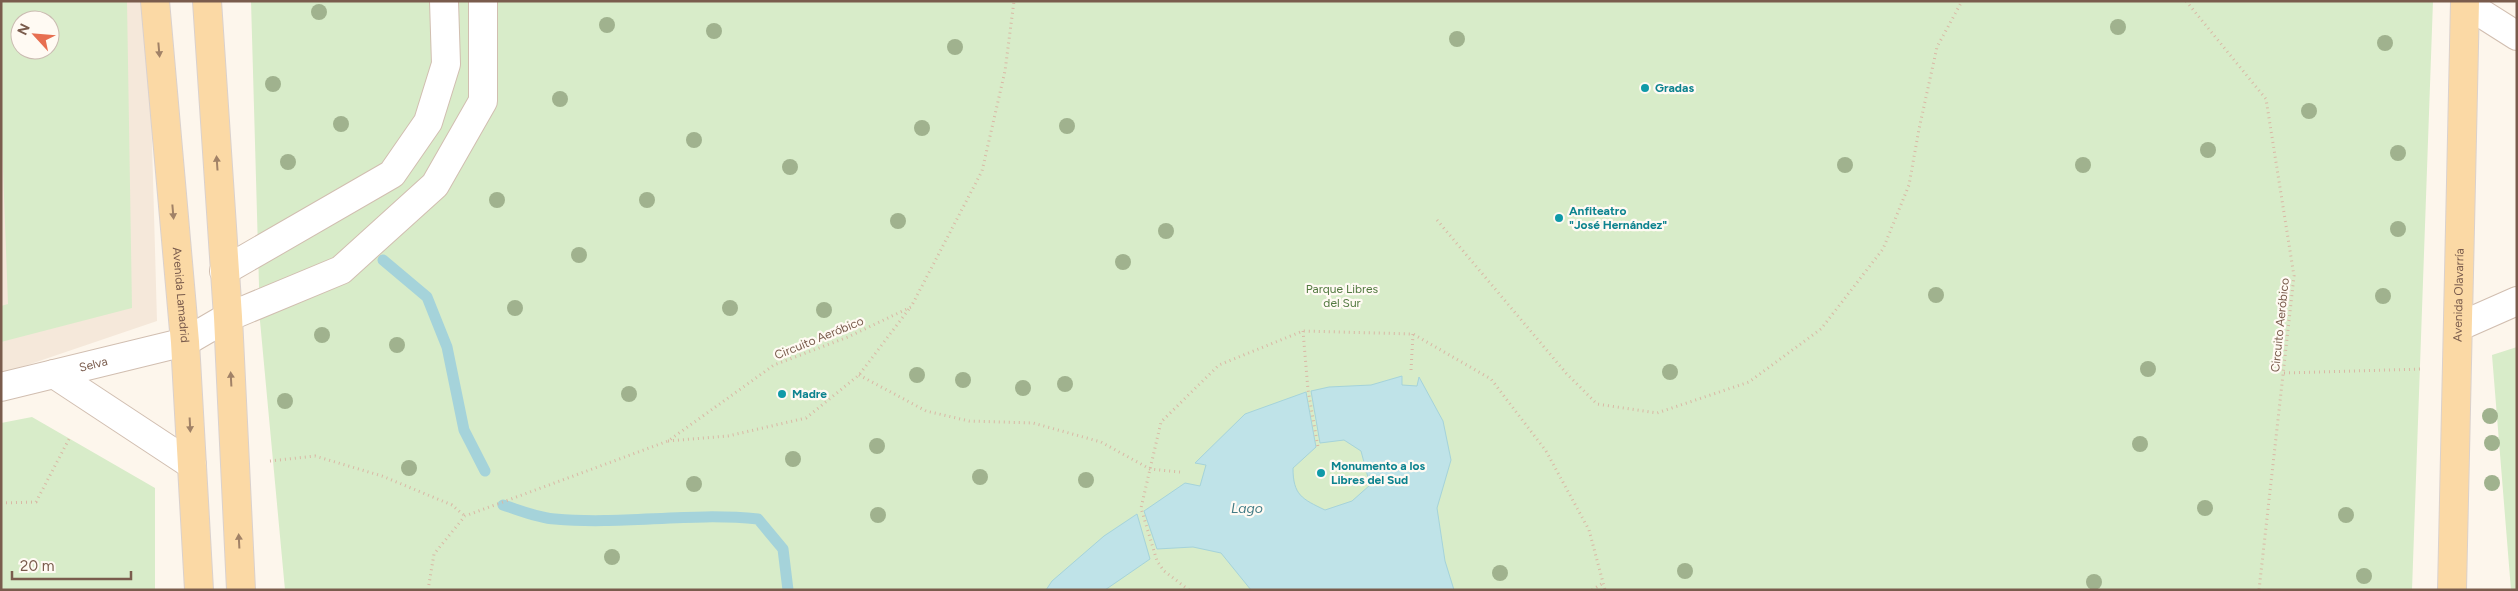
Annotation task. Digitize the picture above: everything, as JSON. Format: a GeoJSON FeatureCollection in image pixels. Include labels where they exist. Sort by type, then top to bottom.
{"type":"FeatureCollection","features":[{"type":"Feature","properties":{"kind":"main road","name":"Avenida Lamadrid"},"geometry":{"type":"LineString","coordinates":[[155,1],[185,342],[199,590]]}},
{"type":"Feature","properties":{"kind":"main road"},"geometry":{"type":"LineString","coordinates":[[207,1],[228,317],[241,590]]}},
{"type":"Feature","properties":{"kind":"main road","name":"Avenida Olavarría"},"geometry":{"type":"LineString","coordinates":[[2452,590],[2465,2]]}},
{"type":"Feature","properties":{"kind":"street"},"geometry":{"type":"LineString","coordinates":[[224,271],[392,174],[428,122],[446,64],[444,1]]}},
{"type":"Feature","properties":{"kind":"street","name":"Selva"},"geometry":{"type":"LineString","coordinates":[[1,387],[185,342],[228,317],[341,270],[434,186],[483,101],[482,1]]}},
{"type":"Feature","properties":{"kind":"street"},"geometry":{"type":"LineString","coordinates":[[2465,2],[2517,36]]}},
{"type":"Feature","properties":{"kind":"street"},"geometry":{"type":"LineString","coordinates":[[2458,327],[2517,300]]}},
{"type":"Feature","properties":{"kind":"street"},"geometry":{"type":"LineString","coordinates":[[54,374],[192,465]]}},
{"type":"Feature","properties":{"kind":"path"},"geometry":{"type":"LineString","coordinates":[[668,441],[728,436],[806,418],[859,375],[911,307],[982,171],[1005,71],[1014,1]]}},
{"type":"Feature","properties":{"kind":"path"},"geometry":{"type":"LineString","coordinates":[[1437,220],[1566,373],[1597,404],[1658,413],[1749,382],[1821,329],[1883,249],[1909,185],[1919,128],[1937,47],[1962,1]]}},
{"type":"Feature","properties":{"kind":"path","name":"Circuito Aeróbico"},"geometry":{"type":"LineString","coordinates":[[2188,2],[2266,99],[2294,276],[2259,590]]}},
{"type":"Feature","properties":{"kind":"path","name":"Circuito Aeróbico"},"geometry":{"type":"LineString","coordinates":[[465,516],[668,441],[774,365],[848,337],[911,307]]}},
{"type":"Feature","properties":{"kind":"path"},"geometry":{"type":"LineString","coordinates":[[1303,331],[1308,390],[1318,447]]}},
{"type":"Feature","properties":{"kind":"path"},"geometry":{"type":"LineString","coordinates":[[1189,590],[1164,571],[1157,561],[1141,508],[1161,422],[1220,365],[1303,331],[1412,334],[1491,379],[1546,451],[1589,530],[1605,590]]}},
{"type":"Feature","properties":{"kind":"path"},"geometry":{"type":"LineString","coordinates":[[1410,370],[1412,334]]}},
{"type":"Feature","properties":{"kind":"path"},"geometry":{"type":"LineString","coordinates":[[2284,373],[2457,368]]}},
{"type":"Feature","properties":{"kind":"path"},"geometry":{"type":"LineString","coordinates":[[859,375],[926,411],[969,421],[1033,423],[1101,442],[1150,469],[1180,472]]}},
{"type":"Feature","properties":{"kind":"path"},"geometry":{"type":"LineString","coordinates":[[1,503],[36,502],[69,439]]}},
{"type":"Feature","properties":{"kind":"path"},"geometry":{"type":"LineString","coordinates":[[235,465],[315,456],[382,476],[452,505],[465,516],[434,554],[428,590]]}},
{"type":"Feature","properties":{"kind":"path"},"geometry":{"type":"LineString","coordinates":[[1592,590],[1603,583]]}},
{"type":"Feature","properties":{"kind":"shaded area"},"geometry":{"type":"Polygon","coordinates":[[[1,1],[148,1],[157,321],[1,374],[1,1]]]}},
{"type":"Feature","properties":{"kind":"green space"},"geometry":{"type":"Polygon","coordinates":[[[1,1],[127,1],[132,308],[1,342],[1,306],[8,304],[1,115],[1,1]]]}},
{"type":"Feature","properties":{"kind":"green space","name":"Parque Libres del Sur"},"geometry":{"type":"Polygon","coordinates":[[[251,1],[2433,1],[2412,590],[285,590],[260,321],[251,1]]]}},
{"type":"Feature","properties":{"kind":"green space"},"geometry":{"type":"Polygon","coordinates":[[[2517,347],[2517,590],[2511,590],[2492,355],[2517,347]]]}},
{"type":"Feature","properties":{"kind":"green space"},"geometry":{"type":"Polygon","coordinates":[[[32,417],[155,488],[155,590],[1,590],[1,423],[32,417]]]}},
{"type":"Feature","properties":{"kind":"water","name":"Lago"},"geometry":{"type":"Polygon","coordinates":[[[1402,376],[1402,385],[1417,386],[1419,377],[1443,421],[1451,460],[1437,508],[1445,561],[1454,590],[1251,590],[1221,553],[1193,547],[1157,549],[1144,511],[1185,483],[1200,486],[1206,465],[1195,463],[1245,414],[1306,392],[1316,447],[1293,468],[1293,477],[1297,490],[1310,503],[1325,510],[1352,501],[1370,485],[1361,451],[1344,440],[1320,443],[1311,391],[1329,387],[1371,385],[1402,376]]]}},
{"type":"Feature","properties":{"kind":"water"},"geometry":{"type":"Polygon","coordinates":[[[1137,514],[1150,559],[1105,590],[1046,590],[1052,581],[1104,536],[1137,514]]]}},
{"type":"Feature","properties":{"kind":"waterway"},"geometry":{"type":"LineString","coordinates":[[383,260],[427,297],[447,347],[464,430],[485,471]]}},
{"type":"Feature","properties":{"kind":"waterway"},"geometry":{"type":"LineString","coordinates":[[503,505],[529,514],[555,519],[605,521],[707,517],[758,519],[783,549],[788,590]]}},
{"type":"Feature","properties":{"kind":"place","name":"Gradas"},"geometry":{"type":"Point","coordinates":[1645,88]}},
{"type":"Feature","properties":{"kind":"place","name":"Anfiteatro \"José Hernández\""},"geometry":{"type":"Point","coordinates":[1559,218]}},
{"type":"Feature","properties":{"kind":"place","name":"Madre"},"geometry":{"type":"Point","coordinates":[782,394]}},
{"type":"Feature","properties":{"kind":"place","name":"Monumento a los Libres del Sud"},"geometry":{"type":"Point","coordinates":[1321,473]}}]}
